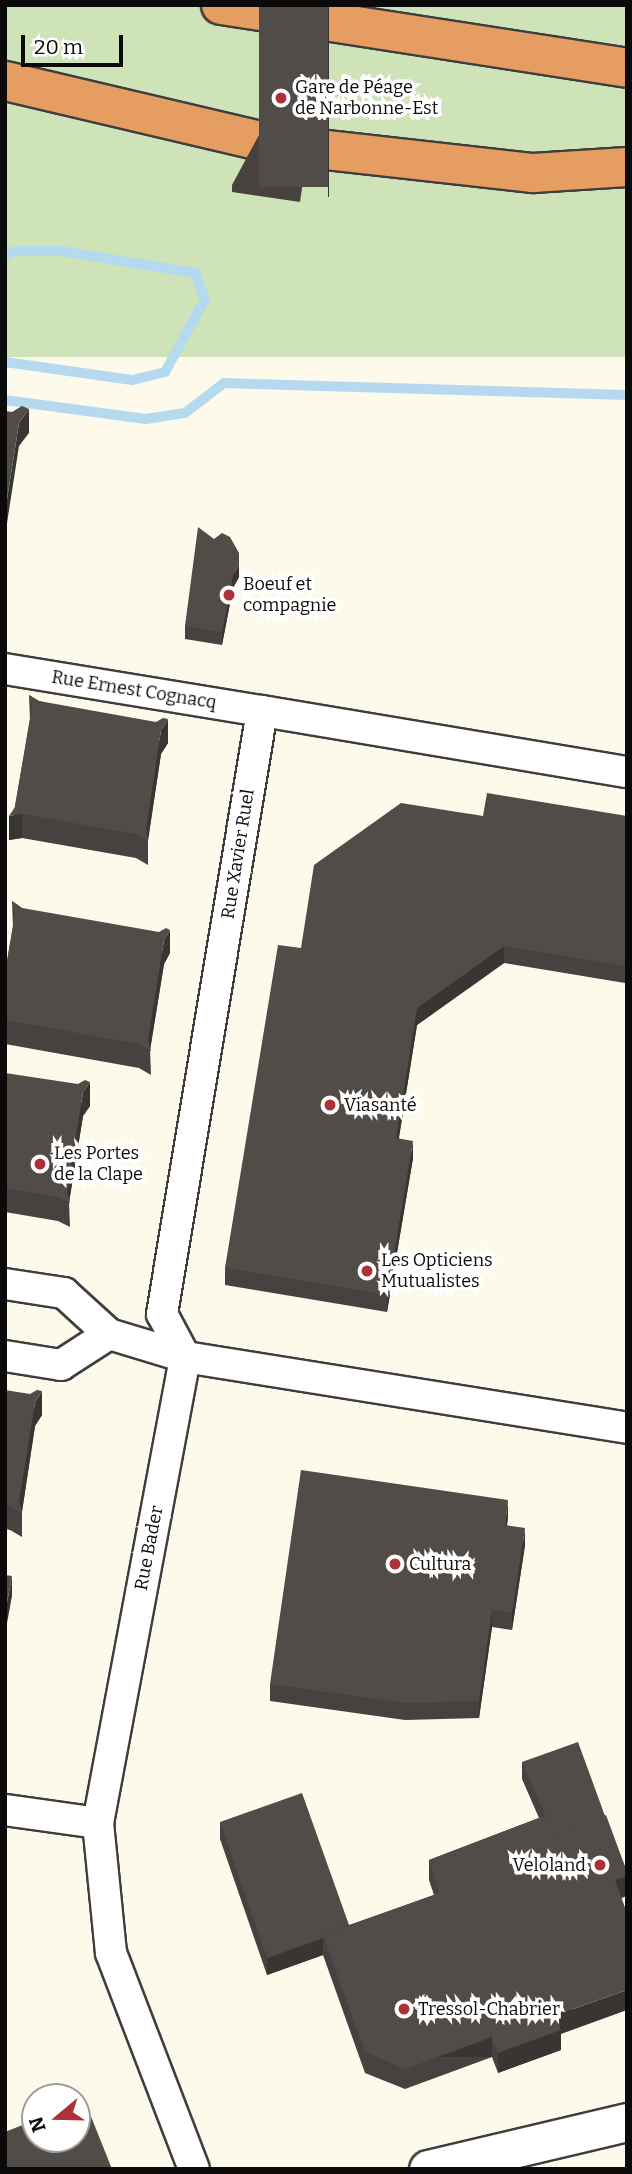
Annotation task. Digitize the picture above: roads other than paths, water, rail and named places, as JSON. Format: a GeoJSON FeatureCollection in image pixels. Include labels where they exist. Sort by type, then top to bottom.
{"type":"FeatureCollection","features":[{"type":"Feature","properties":{"kind":"highway"},"geometry":{"type":"LineString","coordinates":[[221,5],[627,68]]}},
{"type":"Feature","properties":{"kind":"highway"},"geometry":{"type":"LineString","coordinates":[[5,81],[273,144],[533,173],[627,167]]}},
{"type":"Feature","properties":{"kind":"street","name":"Rue Ernest Cognacq"},"geometry":{"type":"LineString","coordinates":[[5,669],[262,711]]}},
{"type":"Feature","properties":{"kind":"street"},"geometry":{"type":"LineString","coordinates":[[262,711],[627,772]]}},
{"type":"Feature","properties":{"kind":"street","name":"Rue Xavier Ruel"},"geometry":{"type":"LineString","coordinates":[[185,1357],[162,1314],[262,711]]}},
{"type":"Feature","properties":{"kind":"street"},"geometry":{"type":"LineString","coordinates":[[5,1284],[64,1293],[109,1334],[185,1357],[627,1428]]}},
{"type":"Feature","properties":{"kind":"street"},"geometry":{"type":"LineString","coordinates":[[5,1356],[61,1365],[109,1334]]}},
{"type":"Feature","properties":{"kind":"street","name":"Rue Bader"},"geometry":{"type":"LineString","coordinates":[[185,1357],[98,1823],[111,1953],[194,2169]]}},
{"type":"Feature","properties":{"kind":"street"},"geometry":{"type":"LineString","coordinates":[[5,1810],[98,1823]]}},
{"type":"Feature","properties":{"kind":"street"},"geometry":{"type":"LineString","coordinates":[[428,2169],[627,2122]]}},
{"type":"Feature","properties":{"kind":"waterway"},"geometry":{"type":"LineString","coordinates":[[5,256],[15,251],[61,251],[195,273],[205,299],[165,372],[132,380],[5,362]]}},
{"type":"Feature","properties":{"kind":"waterway"},"geometry":{"type":"LineString","coordinates":[[5,400],[146,419],[185,413],[224,383],[627,395]]}},
{"type":"Feature","properties":{"kind":"place","name":"Gare de Péage de Narbonne-Est"},"geometry":{"type":"Point","coordinates":[281,98]}},
{"type":"Feature","properties":{"kind":"place","name":"Boeuf et compagnie"},"geometry":{"type":"Point","coordinates":[229,595]}},
{"type":"Feature","properties":{"kind":"place","name":"Viasanté"},"geometry":{"type":"Point","coordinates":[330,1105]}},
{"type":"Feature","properties":{"kind":"place","name":"Les Portes de la Clape"},"geometry":{"type":"Point","coordinates":[40,1164]}},
{"type":"Feature","properties":{"kind":"place","name":"Les Opticiens Mutualistes"},"geometry":{"type":"Point","coordinates":[367,1271]}},
{"type":"Feature","properties":{"kind":"place","name":"Cultura"},"geometry":{"type":"Point","coordinates":[395,1564]}},
{"type":"Feature","properties":{"kind":"place","name":"Veloland"},"geometry":{"type":"Point","coordinates":[600,1865]}},
{"type":"Feature","properties":{"kind":"place","name":"Tressol-Chabrier"},"geometry":{"type":"Point","coordinates":[404,2009]}}]}
